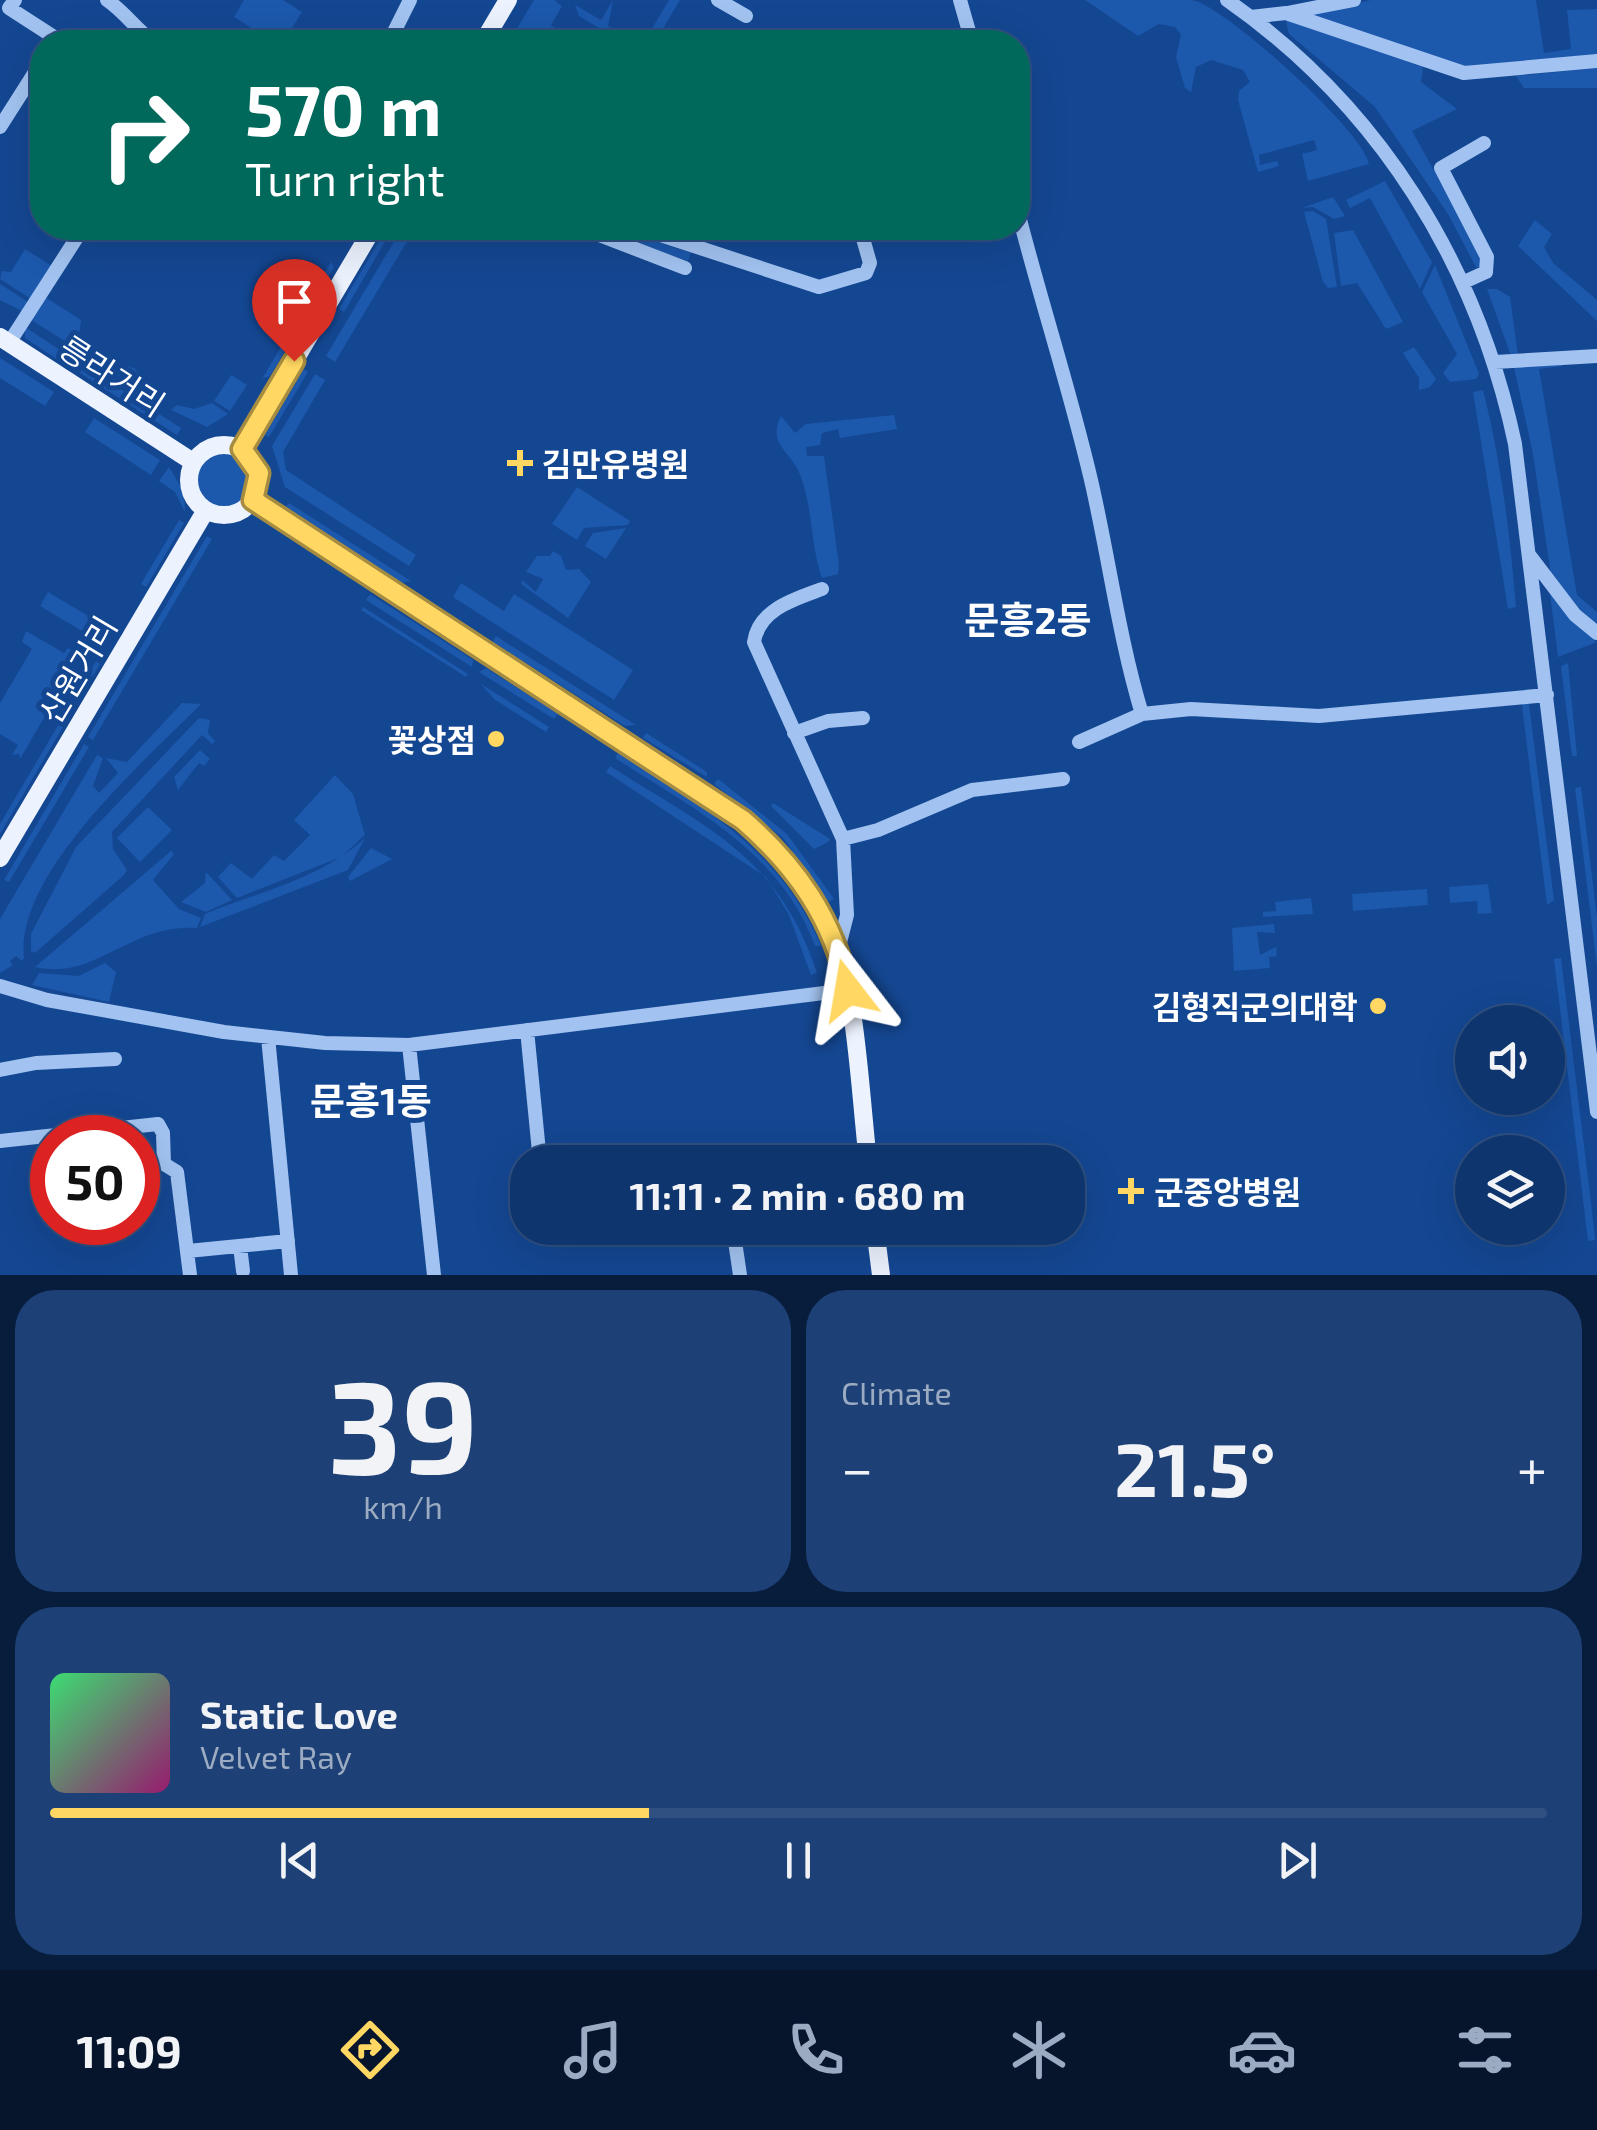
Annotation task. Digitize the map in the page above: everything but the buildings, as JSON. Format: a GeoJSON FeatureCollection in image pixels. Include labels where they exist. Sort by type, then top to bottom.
{"type":"FeatureCollection","features":[{"type":"Feature","properties":{"kind":"main road"},"geometry":{"type":"LineString","coordinates":[[490,30],[508,0]]}},
{"type":"Feature","properties":{"kind":"main road"},"geometry":{"type":"LineString","coordinates":[[242,449],[366,240]]}},
{"type":"Feature","properties":{"kind":"main road","name":"릉라거리"},"geometry":{"type":"LineString","coordinates":[[4,340],[193,462]]}},
{"type":"Feature","properties":{"kind":"main road"},"geometry":{"type":"LineString","coordinates":[[217,445],[242,449],[259,473],[253,500],[229,515],[206,510],[188,484],[193,462],[217,445]]}},
{"type":"Feature","properties":{"kind":"main road"},"geometry":{"type":"LineString","coordinates":[[253,500],[743,820],[788,864],[823,912],[839,946],[848,990],[861,1145]]}},
{"type":"Feature","properties":{"kind":"main road","name":"산원거리"},"geometry":{"type":"LineString","coordinates":[[0,858],[206,510]]}},
{"type":"Feature","properties":{"kind":"main road"},"geometry":{"type":"LineString","coordinates":[[877,1245],[881,1275]]}},
{"type":"Feature","properties":{"kind":"street"},"geometry":{"type":"LineString","coordinates":[[15,0],[10,8],[43,30]]}},
{"type":"Feature","properties":{"kind":"street"},"geometry":{"type":"LineString","coordinates":[[108,0],[131,16],[138,30]]}},
{"type":"Feature","properties":{"kind":"street"},"geometry":{"type":"LineString","coordinates":[[395,30],[410,0]]}},
{"type":"Feature","properties":{"kind":"street"},"geometry":{"type":"LineString","coordinates":[[718,0],[746,16]]}},
{"type":"Feature","properties":{"kind":"street"},"geometry":{"type":"LineString","coordinates":[[960,0],[969,30]]}},
{"type":"Feature","properties":{"kind":"street"},"geometry":{"type":"LineString","coordinates":[[1227,0],[1330,85],[1380,144],[1416,194],[1464,282],[1494,362],[1516,444],[1597,1112]]}},
{"type":"Feature","properties":{"kind":"street"},"geometry":{"type":"LineString","coordinates":[[1252,17],[1354,0]]}},
{"type":"Feature","properties":{"kind":"street"},"geometry":{"type":"LineString","coordinates":[[1286,13],[1464,74],[1597,62]]}},
{"type":"Feature","properties":{"kind":"street"},"geometry":{"type":"LineString","coordinates":[[2,118],[30,78]]}},
{"type":"Feature","properties":{"kind":"street"},"geometry":{"type":"LineString","coordinates":[[1464,282],[1486,272],[1487,257],[1441,168],[1484,142]]}},
{"type":"Feature","properties":{"kind":"street"},"geometry":{"type":"LineString","coordinates":[[4,340],[75,240]]}},
{"type":"Feature","properties":{"kind":"street"},"geometry":{"type":"LineString","coordinates":[[612,240],[685,268]]}},
{"type":"Feature","properties":{"kind":"street"},"geometry":{"type":"LineString","coordinates":[[685,240],[819,286],[866,273],[870,262],[864,240]]}},
{"type":"Feature","properties":{"kind":"street"},"geometry":{"type":"LineString","coordinates":[[1026,240],[1084,449],[1112,569],[1127,664],[1142,714]]}},
{"type":"Feature","properties":{"kind":"street"},"geometry":{"type":"LineString","coordinates":[[1494,362],[1597,356]]}},
{"type":"Feature","properties":{"kind":"street"},"geometry":{"type":"LineString","coordinates":[[1530,556],[1575,615],[1597,633]]}},
{"type":"Feature","properties":{"kind":"street"},"geometry":{"type":"LineString","coordinates":[[822,588],[771,612],[756,630],[754,642],[844,840],[847,915],[839,946]]}},
{"type":"Feature","properties":{"kind":"street"},"geometry":{"type":"LineString","coordinates":[[1080,742],[1142,714],[1191,709],[1319,716],[1547,694]]}},
{"type":"Feature","properties":{"kind":"street"},"geometry":{"type":"LineString","coordinates":[[794,732],[828,721],[864,718]]}},
{"type":"Feature","properties":{"kind":"street"},"geometry":{"type":"LineString","coordinates":[[844,840],[878,830],[972,790],[1063,779]]}},
{"type":"Feature","properties":{"kind":"street"},"geometry":{"type":"LineString","coordinates":[[0,986],[47,1000],[268,1037],[409,1046],[848,990]]}},
{"type":"Feature","properties":{"kind":"street"},"geometry":{"type":"LineString","coordinates":[[528,1030],[538,1145]]}},
{"type":"Feature","properties":{"kind":"street"},"geometry":{"type":"LineString","coordinates":[[268,1037],[292,1275]]}},
{"type":"Feature","properties":{"kind":"street"},"geometry":{"type":"LineString","coordinates":[[409,1046],[434,1275]]}},
{"type":"Feature","properties":{"kind":"street"},"geometry":{"type":"LineString","coordinates":[[0,1070],[36,1063],[115,1059]]}},
{"type":"Feature","properties":{"kind":"street"},"geometry":{"type":"LineString","coordinates":[[0,1141],[158,1124],[164,1164],[176,1172],[190,1275]]}},
{"type":"Feature","properties":{"kind":"street"},"geometry":{"type":"LineString","coordinates":[[188,1251],[288,1240]]}},
{"type":"Feature","properties":{"kind":"street"},"geometry":{"type":"LineString","coordinates":[[736,1245],[740,1275]]}},
{"type":"Feature","properties":{"kind":"street"},"geometry":{"type":"LineString","coordinates":[[240,1246],[242,1271]]}},
{"type":"Feature","properties":{"kind":"shaded area"},"geometry":{"type":"Polygon","coordinates":[[[244,0],[283,0],[302,12],[291,30],[255,30],[234,17],[244,0]]]}},
{"type":"Feature","properties":{"kind":"shaded area"},"geometry":{"type":"Polygon","coordinates":[[[534,0],[554,0],[562,6],[551,25],[557,30],[516,30],[534,0]]]}},
{"type":"Feature","properties":{"kind":"shaded area"},"geometry":{"type":"Polygon","coordinates":[[[613,0],[608,26],[615,30],[602,30],[579,16],[575,5],[601,20],[613,0]]]}},
{"type":"Feature","properties":{"kind":"shaded area"},"geometry":{"type":"Polygon","coordinates":[[[669,0],[680,0],[662,30],[651,30],[669,0]]]}},
{"type":"Feature","properties":{"kind":"shaded area"},"geometry":{"type":"Polygon","coordinates":[[[1085,0],[1192,0],[1209,7],[1261,46],[1320,100],[1362,148],[1369,164],[1308,181],[1302,154],[1317,150],[1314,140],[1259,155],[1260,165],[1277,161],[1279,166],[1258,172],[1238,100],[1239,91],[1250,82],[1243,70],[1211,60],[1196,67],[1191,92],[1185,88],[1176,57],[1181,35],[1175,27],[1159,24],[1138,36],[1085,0]]]}},
{"type":"Feature","properties":{"kind":"shaded area"},"geometry":{"type":"Polygon","coordinates":[[[1371,0],[1536,0],[1544,53],[1571,49],[1567,10],[1597,9],[1597,54],[1471,69],[1307,14],[1371,0]]]}},
{"type":"Feature","properties":{"kind":"shaded area"},"geometry":{"type":"Polygon","coordinates":[[[1294,19],[1423,67],[1421,82],[1457,109],[1412,131],[1479,252],[1482,268],[1476,267],[1448,214],[1375,107],[1289,34],[1286,21],[1294,19]]]}},
{"type":"Feature","properties":{"kind":"shaded area"},"geometry":{"type":"Polygon","coordinates":[[[1597,68],[1597,88],[1524,88],[1516,76],[1597,68]]]}},
{"type":"Feature","properties":{"kind":"shaded area"},"geometry":{"type":"Polygon","coordinates":[[[1385,181],[1432,262],[1420,289],[1370,198],[1350,208],[1346,200],[1385,181]]]}},
{"type":"Feature","properties":{"kind":"shaded area"},"geometry":{"type":"Polygon","coordinates":[[[1333,197],[1345,216],[1334,219],[1313,207],[1302,208],[1333,197]]]}},
{"type":"Feature","properties":{"kind":"shaded area"},"geometry":{"type":"Polygon","coordinates":[[[1313,211],[1326,219],[1337,287],[1328,288],[1323,282],[1304,212],[1313,211]]]}},
{"type":"Feature","properties":{"kind":"shaded area"},"geometry":{"type":"Polygon","coordinates":[[[1535,220],[1552,234],[1544,247],[1553,263],[1597,300],[1597,321],[1518,246],[1535,220]]]}},
{"type":"Feature","properties":{"kind":"shaded area"},"geometry":{"type":"Polygon","coordinates":[[[1353,230],[1403,322],[1386,329],[1357,283],[1341,286],[1334,233],[1353,230]]]}},
{"type":"Feature","properties":{"kind":"shaded area"},"geometry":{"type":"Polygon","coordinates":[[[380,240],[386,240],[344,312],[339,309],[380,240]]]}},
{"type":"Feature","properties":{"kind":"shaded area"},"geometry":{"type":"Polygon","coordinates":[[[395,240],[408,240],[335,362],[326,356],[395,240]]]}},
{"type":"Feature","properties":{"kind":"shaded area"},"geometry":{"type":"Polygon","coordinates":[[[625,240],[651,240],[691,253],[688,261],[625,240]]]}},
{"type":"Feature","properties":{"kind":"shaded area"},"geometry":{"type":"Polygon","coordinates":[[[25,249],[52,266],[31,299],[0,279],[2,271],[11,272],[25,249]]]}},
{"type":"Feature","properties":{"kind":"shaded area"},"geometry":{"type":"Polygon","coordinates":[[[331,262],[334,267],[270,376],[262,379],[331,262]]]}},
{"type":"Feature","properties":{"kind":"shaded area"},"geometry":{"type":"Polygon","coordinates":[[[1435,265],[1479,374],[1476,379],[1450,382],[1443,373],[1457,354],[1422,292],[1435,265]]]}},
{"type":"Feature","properties":{"kind":"shaded area"},"geometry":{"type":"Polygon","coordinates":[[[0,284],[28,302],[22,311],[0,300],[0,284]]]}},
{"type":"Feature","properties":{"kind":"shaded area"},"geometry":{"type":"Polygon","coordinates":[[[1487,289],[1497,289],[1510,297],[1518,355],[1511,356],[1487,289]]]}},
{"type":"Feature","properties":{"kind":"shaded area"},"geometry":{"type":"Polygon","coordinates":[[[45,297],[81,320],[79,336],[86,355],[30,319],[45,297]]]}},
{"type":"Feature","properties":{"kind":"shaded area"},"geometry":{"type":"Polygon","coordinates":[[[25,327],[63,352],[58,360],[25,338],[25,327]]]}},
{"type":"Feature","properties":{"kind":"shaded area"},"geometry":{"type":"Polygon","coordinates":[[[1414,347],[1436,379],[1430,387],[1419,390],[1419,378],[1403,353],[1414,347]]]}},
{"type":"Feature","properties":{"kind":"shaded area"},"geometry":{"type":"Polygon","coordinates":[[[0,358],[54,392],[45,406],[0,378],[0,358]]]}},
{"type":"Feature","properties":{"kind":"shaded area"},"geometry":{"type":"Polygon","coordinates":[[[101,358],[134,368],[158,394],[156,400],[95,361],[101,358]]]}},
{"type":"Feature","properties":{"kind":"shaded area"},"geometry":{"type":"Polygon","coordinates":[[[1562,363],[1563,366],[1539,369],[1577,595],[1597,612],[1597,629],[1589,626],[1551,575],[1533,454],[1514,367],[1562,363]]]}},
{"type":"Feature","properties":{"kind":"shaded area"},"geometry":{"type":"Polygon","coordinates":[[[84,366],[181,428],[177,435],[80,373],[84,366]]]}},
{"type":"Feature","properties":{"kind":"shaded area"},"geometry":{"type":"Polygon","coordinates":[[[304,369],[308,372],[269,437],[265,435],[304,369]]]}},
{"type":"Feature","properties":{"kind":"shaded area"},"geometry":{"type":"Polygon","coordinates":[[[315,374],[325,380],[283,452],[286,470],[416,555],[409,566],[285,487],[272,446],[315,374]]]}},
{"type":"Feature","properties":{"kind":"shaded area"},"geometry":{"type":"Polygon","coordinates":[[[231,375],[247,385],[230,411],[214,401],[231,375]]]}},
{"type":"Feature","properties":{"kind":"shaded area"},"geometry":{"type":"Polygon","coordinates":[[[1483,390],[1511,552],[1516,607],[1508,609],[1473,392],[1483,390]]]}},
{"type":"Feature","properties":{"kind":"shaded area"},"geometry":{"type":"Polygon","coordinates":[[[212,403],[228,414],[207,427],[171,410],[177,405],[194,409],[212,403]]]}},
{"type":"Feature","properties":{"kind":"shaded area"},"geometry":{"type":"Polygon","coordinates":[[[894,415],[897,429],[840,438],[838,429],[822,433],[820,445],[806,447],[807,456],[824,456],[839,565],[838,574],[822,578],[803,482],[778,439],[781,416],[795,433],[806,424],[894,415]]]}},
{"type":"Feature","properties":{"kind":"shaded area"},"geometry":{"type":"Polygon","coordinates":[[[94,418],[160,460],[151,475],[85,432],[94,418]]]}},
{"type":"Feature","properties":{"kind":"shaded area"},"geometry":{"type":"Polygon","coordinates":[[[224,452],[243,460],[251,479],[243,498],[224,506],[205,498],[197,479],[205,460],[224,452]]]}},
{"type":"Feature","properties":{"kind":"shaded area"},"geometry":{"type":"Polygon","coordinates":[[[169,467],[184,492],[185,512],[175,492],[159,481],[169,467]]]}},
{"type":"Feature","properties":{"kind":"shaded area"},"geometry":{"type":"Polygon","coordinates":[[[577,487],[630,521],[628,525],[584,528],[577,540],[552,524],[577,487]]]}},
{"type":"Feature","properties":{"kind":"shaded area"},"geometry":{"type":"Polygon","coordinates":[[[289,503],[411,581],[401,583],[285,508],[289,503]]]}},
{"type":"Feature","properties":{"kind":"shaded area"},"geometry":{"type":"Polygon","coordinates":[[[179,520],[184,523],[146,587],[141,584],[179,520]]]}},
{"type":"Feature","properties":{"kind":"shaded area"},"geometry":{"type":"Polygon","coordinates":[[[626,528],[606,559],[585,546],[593,533],[626,528]]]}},
{"type":"Feature","properties":{"kind":"shaded area"},"geometry":{"type":"Polygon","coordinates":[[[207,536],[212,539],[93,740],[88,737],[207,536]]]}},
{"type":"Feature","properties":{"kind":"shaded area"},"geometry":{"type":"Polygon","coordinates":[[[553,551],[561,556],[566,570],[579,569],[591,582],[568,618],[521,584],[522,580],[536,592],[543,579],[526,572],[537,556],[550,556],[553,551]]]}},
{"type":"Feature","properties":{"kind":"shaded area"},"geometry":{"type":"Polygon","coordinates":[[[461,583],[504,611],[514,594],[633,670],[614,700],[453,597],[461,583]]]}},
{"type":"Feature","properties":{"kind":"shaded area"},"geometry":{"type":"Polygon","coordinates":[[[1549,586],[1574,623],[1597,642],[1558,657],[1549,586]]]}},
{"type":"Feature","properties":{"kind":"shaded area"},"geometry":{"type":"Polygon","coordinates":[[[48,592],[95,620],[87,634],[40,606],[48,592]]]}},
{"type":"Feature","properties":{"kind":"shaded area"},"geometry":{"type":"Polygon","coordinates":[[[370,594],[473,660],[472,667],[366,600],[370,594]]]}},
{"type":"Feature","properties":{"kind":"shaded area"},"geometry":{"type":"Polygon","coordinates":[[[363,607],[468,674],[466,677],[361,610],[363,607]]]}},
{"type":"Feature","properties":{"kind":"shaded area"},"geometry":{"type":"Polygon","coordinates":[[[26,631],[64,653],[68,648],[80,656],[20,759],[19,754],[12,755],[18,745],[0,734],[0,703],[32,649],[22,642],[26,631]]]}},
{"type":"Feature","properties":{"kind":"shaded area"},"geometry":{"type":"Polygon","coordinates":[[[496,636],[636,725],[625,726],[493,642],[496,636]]]}},
{"type":"Feature","properties":{"kind":"shaded area"},"geometry":{"type":"Polygon","coordinates":[[[96,661],[100,664],[0,834],[0,824],[96,661]]]}},
{"type":"Feature","properties":{"kind":"shaded area"},"geometry":{"type":"Polygon","coordinates":[[[1568,663],[1577,756],[1572,756],[1561,666],[1568,663]]]}},
{"type":"Feature","properties":{"kind":"shaded area"},"geometry":{"type":"Polygon","coordinates":[[[486,668],[558,714],[554,719],[479,672],[486,668]]]}},
{"type":"Feature","properties":{"kind":"shaded area"},"geometry":{"type":"Polygon","coordinates":[[[481,684],[549,727],[546,732],[494,699],[481,684]]]}},
{"type":"Feature","properties":{"kind":"shaded area"},"geometry":{"type":"Polygon","coordinates":[[[1528,697],[1554,900],[1547,905],[1521,698],[1528,697]]]}},
{"type":"Feature","properties":{"kind":"shaded area"},"geometry":{"type":"Polygon","coordinates":[[[182,703],[201,704],[118,787],[61,855],[40,890],[27,925],[24,958],[22,961],[16,956],[10,961],[13,965],[0,973],[0,919],[97,755],[103,758],[93,786],[99,793],[118,773],[106,758],[127,762],[182,703]]]}},
{"type":"Feature","properties":{"kind":"shaded area"},"geometry":{"type":"Polygon","coordinates":[[[199,718],[210,720],[208,733],[215,741],[212,744],[202,735],[112,832],[113,849],[127,870],[124,875],[35,953],[31,951],[31,934],[76,847],[199,718]]]}},
{"type":"Feature","properties":{"kind":"shaded area"},"geometry":{"type":"Polygon","coordinates":[[[646,733],[707,772],[707,777],[643,738],[646,733]]]}},
{"type":"Feature","properties":{"kind":"shaded area"},"geometry":{"type":"Polygon","coordinates":[[[84,744],[89,747],[9,882],[4,880],[84,744]]]}},
{"type":"Feature","properties":{"kind":"shaded area"},"geometry":{"type":"Polygon","coordinates":[[[200,750],[210,759],[204,766],[199,763],[178,790],[174,777],[200,750]]]}},
{"type":"Feature","properties":{"kind":"shaded area"},"geometry":{"type":"Polygon","coordinates":[[[618,753],[709,812],[762,857],[805,913],[821,946],[815,946],[800,913],[757,858],[704,815],[615,758],[618,753]]]}},
{"type":"Feature","properties":{"kind":"shaded area"},"geometry":{"type":"Polygon","coordinates":[[[610,766],[708,828],[762,874],[606,772],[610,766]]]}},
{"type":"Feature","properties":{"kind":"shaded area"},"geometry":{"type":"Polygon","coordinates":[[[335,775],[353,794],[365,835],[341,857],[237,898],[218,877],[231,863],[252,879],[274,855],[284,861],[310,835],[294,820],[335,775]]]}},
{"type":"Feature","properties":{"kind":"shaded area"},"geometry":{"type":"Polygon","coordinates":[[[718,779],[787,834],[834,899],[829,902],[783,838],[714,784],[718,779]]]}},
{"type":"Feature","properties":{"kind":"shaded area"},"geometry":{"type":"Polygon","coordinates":[[[1581,787],[1597,917],[1597,967],[1575,788],[1581,787]]]}},
{"type":"Feature","properties":{"kind":"shaded area"},"geometry":{"type":"Polygon","coordinates":[[[773,803],[830,839],[828,842],[814,849],[771,806],[773,803]]]}},
{"type":"Feature","properties":{"kind":"shaded area"},"geometry":{"type":"Polygon","coordinates":[[[148,807],[172,830],[140,862],[117,838],[148,807]]]}},
{"type":"Feature","properties":{"kind":"shaded area"},"geometry":{"type":"Polygon","coordinates":[[[365,838],[348,870],[200,927],[205,914],[309,874],[365,838]]]}},
{"type":"Feature","properties":{"kind":"shaded area"},"geometry":{"type":"Polygon","coordinates":[[[371,848],[392,859],[350,881],[348,877],[371,848]]]}},
{"type":"Feature","properties":{"kind":"shaded area"},"geometry":{"type":"Polygon","coordinates":[[[171,851],[174,854],[153,880],[179,909],[201,918],[197,928],[152,934],[77,966],[35,967],[171,851]]]}},
{"type":"Feature","properties":{"kind":"shaded area"},"geometry":{"type":"Polygon","coordinates":[[[206,872],[232,900],[206,912],[181,902],[205,883],[206,872]]]}},
{"type":"Feature","properties":{"kind":"shaded area"},"geometry":{"type":"Polygon","coordinates":[[[1488,884],[1492,913],[1478,914],[1477,901],[1450,903],[1449,887],[1488,884]]]}},
{"type":"Feature","properties":{"kind":"shaded area"},"geometry":{"type":"Polygon","coordinates":[[[772,888],[801,933],[817,973],[811,975],[789,915],[772,888]]]}},
{"type":"Feature","properties":{"kind":"shaded area"},"geometry":{"type":"Polygon","coordinates":[[[1427,889],[1428,905],[1353,911],[1352,894],[1427,889]]]}},
{"type":"Feature","properties":{"kind":"shaded area"},"geometry":{"type":"Polygon","coordinates":[[[1311,898],[1313,914],[1263,917],[1263,912],[1276,911],[1275,902],[1311,898]]]}},
{"type":"Feature","properties":{"kind":"shaded area"},"geometry":{"type":"Polygon","coordinates":[[[1274,924],[1275,933],[1257,932],[1260,955],[1276,947],[1277,956],[1269,957],[1270,968],[1234,971],[1232,928],[1274,924]]]}},
{"type":"Feature","properties":{"kind":"shaded area"},"geometry":{"type":"Polygon","coordinates":[[[1561,958],[1595,1240],[1588,1241],[1565,1050],[1565,1005],[1560,1005],[1554,959],[1561,958]]]}},
{"type":"Feature","properties":{"kind":"shaded area"},"geometry":{"type":"Polygon","coordinates":[[[105,963],[116,972],[109,1002],[32,985],[39,973],[79,976],[105,963]]]}},
{"type":"Feature","properties":{"kind":"place","name":"김만유병원"},"geometry":{"type":"Point","coordinates":[520,463]}},
{"type":"Feature","properties":{"kind":"place","name":"꽃상점"},"geometry":{"type":"Point","coordinates":[496,739]}},
{"type":"Feature","properties":{"kind":"place","name":"김형직군의대학"},"geometry":{"type":"Point","coordinates":[1378,1006]}},
{"type":"Feature","properties":{"kind":"place","name":"군중앙병원"},"geometry":{"type":"Point","coordinates":[1131,1191]}},
{"type":"Feature","properties":{"kind":"district","name":"문흥2동"},"geometry":{"type":"Point","coordinates":[1028,619]}},
{"type":"Feature","properties":{"kind":"district","name":"문흥1동"},"geometry":{"type":"Point","coordinates":[371,1100]}},
{"type":"Feature","properties":{"kind":"route"},"geometry":{"type":"LineString","coordinates":[[294,361],[242,449],[259,473],[253,500],[743,820],[788,864],[823,912],[839,946],[848,990]]}}]}
